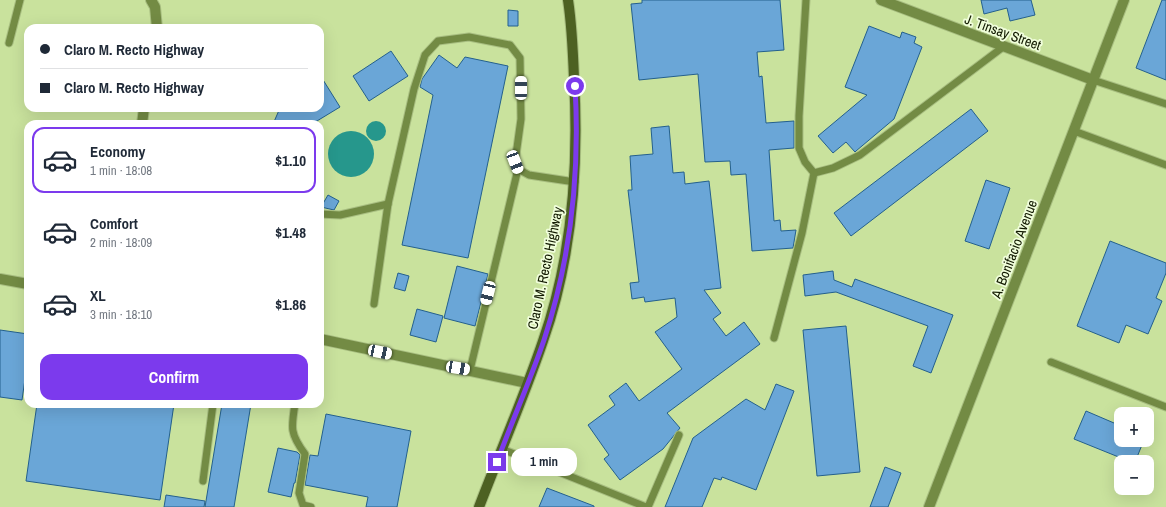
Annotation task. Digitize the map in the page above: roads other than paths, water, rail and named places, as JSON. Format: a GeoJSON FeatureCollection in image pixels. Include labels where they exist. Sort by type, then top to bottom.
{"type":"FeatureCollection","features":[{"type":"Feature","properties":{"kind":"main road","name":"Claro M. Recto Highway"},"geometry":{"type":"LineString","coordinates":[[479,507],[544,340],[554,303],[571,220],[576,182],[576,111],[568,0]]}},
{"type":"Feature","properties":{"kind":"street"},"geometry":{"type":"LineString","coordinates":[[151,0],[155,7],[157,24]]}},
{"type":"Feature","properties":{"kind":"street","name":"J. Tinsay Street"},"geometry":{"type":"LineString","coordinates":[[881,0],[1093,80]]}},
{"type":"Feature","properties":{"kind":"street","name":"A. Bonifacio Avenue"},"geometry":{"type":"LineString","coordinates":[[929,507],[1124,0]]}},
{"type":"Feature","properties":{"kind":"street"},"geometry":{"type":"LineString","coordinates":[[0,279],[24,283]]}},
{"type":"Feature","properties":{"kind":"street"},"geometry":{"type":"LineString","coordinates":[[324,340],[528,383]]}},
{"type":"Feature","properties":{"kind":"lane"},"geometry":{"type":"LineString","coordinates":[[9,43],[20,0]]}},
{"type":"Feature","properties":{"kind":"lane"},"geometry":{"type":"LineString","coordinates":[[806,0],[799,116],[799,148],[805,162],[814,173]]}},
{"type":"Feature","properties":{"kind":"lane"},"geometry":{"type":"LineString","coordinates":[[374,304],[388,204],[414,89],[425,55],[438,41],[469,37],[510,45],[520,58],[521,119],[515,162],[518,169],[470,370]]}},
{"type":"Feature","properties":{"kind":"lane"},"geometry":{"type":"LineString","coordinates":[[814,173],[833,168],[860,155],[1004,47]]}},
{"type":"Feature","properties":{"kind":"lane"},"geometry":{"type":"LineString","coordinates":[[1093,80],[1166,104]]}},
{"type":"Feature","properties":{"kind":"lane"},"geometry":{"type":"LineString","coordinates":[[1074,132],[1166,165]]}},
{"type":"Feature","properties":{"kind":"lane"},"geometry":{"type":"LineString","coordinates":[[518,169],[529,175],[576,182]]}},
{"type":"Feature","properties":{"kind":"lane"},"geometry":{"type":"LineString","coordinates":[[774,338],[802,234],[814,173]]}},
{"type":"Feature","properties":{"kind":"lane"},"geometry":{"type":"LineString","coordinates":[[324,214],[340,214],[388,204]]}},
{"type":"Feature","properties":{"kind":"lane"},"geometry":{"type":"LineString","coordinates":[[1051,362],[1166,406]]}},
{"type":"Feature","properties":{"kind":"lane"},"geometry":{"type":"LineString","coordinates":[[203,481],[212,408]]}},
{"type":"Feature","properties":{"kind":"lane"},"geometry":{"type":"LineString","coordinates":[[294,408],[291,428],[298,445],[305,454],[299,493],[303,505],[310,507]]}},
{"type":"Feature","properties":{"kind":"lane"},"geometry":{"type":"LineString","coordinates":[[502,449],[647,507],[679,435]]}},
{"type":"Feature","properties":{"kind":"water"},"geometry":{"type":"Polygon","coordinates":[[[376,121],[383,124],[386,131],[383,138],[376,141],[369,138],[366,131],[369,124],[376,121]]]}},
{"type":"Feature","properties":{"kind":"water"},"geometry":{"type":"Polygon","coordinates":[[[347,131],[355,131],[364,135],[370,141],[374,154],[370,167],[364,173],[355,177],[347,177],[338,173],[332,167],[328,158],[328,150],[332,141],[338,135],[347,131]]]}}]}
